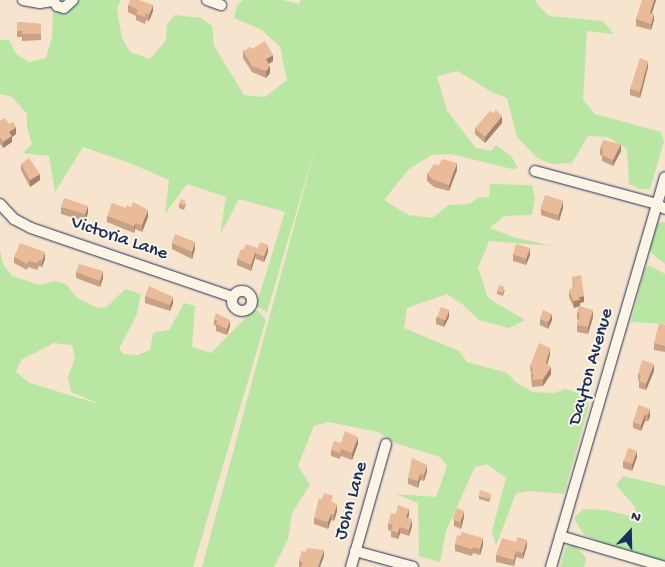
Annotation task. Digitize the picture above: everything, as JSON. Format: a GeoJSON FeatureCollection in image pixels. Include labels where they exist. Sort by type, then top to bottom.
{"type":"FeatureCollection","features":[{"type":"Feature","properties":{"kind":"street"},"geometry":{"type":"LineString","coordinates":[[24,0],[40,3],[53,0],[57,6],[64,8],[73,0]]}},
{"type":"Feature","properties":{"kind":"street"},"geometry":{"type":"LineString","coordinates":[[207,0],[221,5]]}},
{"type":"Feature","properties":{"kind":"street"},"geometry":{"type":"LineString","coordinates":[[535,171],[661,207]]}},
{"type":"Feature","properties":{"kind":"street","name":"Dayton Avenue"},"geometry":{"type":"LineString","coordinates":[[551,567],[661,207],[665,176]]}},
{"type":"Feature","properties":{"kind":"street","name":"Victoria Lane"},"geometry":{"type":"LineString","coordinates":[[0,204],[14,219],[31,228],[233,297]]}},
{"type":"Feature","properties":{"kind":"street","name":"John Lane"},"geometry":{"type":"LineString","coordinates":[[351,567],[386,444]]}},
{"type":"Feature","properties":{"kind":"street"},"geometry":{"type":"LineString","coordinates":[[560,536],[665,567]]}},
{"type":"Feature","properties":{"kind":"street"},"geometry":{"type":"LineString","coordinates":[[355,551],[413,567]]}},
{"type":"Feature","properties":{"kind":"green space"},"geometry":{"type":"Polygon","coordinates":[[[79,0],[121,0],[117,9],[122,38],[130,52],[150,59],[166,40],[167,24],[175,15],[201,18],[212,26],[214,46],[244,95],[265,97],[287,80],[280,47],[262,30],[234,18],[237,5],[243,0],[282,0],[299,4],[301,0],[536,0],[537,4],[549,16],[603,21],[614,34],[587,31],[583,100],[595,114],[661,132],[664,141],[650,189],[639,189],[629,184],[627,149],[608,137],[588,136],[572,163],[552,164],[537,158],[517,137],[507,98],[493,93],[458,71],[437,76],[447,111],[476,148],[491,151],[496,145],[511,156],[518,168],[512,169],[451,154],[432,155],[409,169],[384,200],[408,215],[432,218],[449,205],[469,204],[479,197],[489,198],[490,184],[532,185],[535,198],[532,215],[504,216],[490,228],[513,237],[552,246],[489,241],[478,268],[488,298],[525,320],[509,328],[479,320],[462,304],[447,294],[407,308],[404,328],[459,351],[467,362],[507,373],[517,383],[533,392],[554,393],[565,389],[587,396],[589,405],[564,494],[530,491],[516,493],[496,546],[492,531],[506,478],[487,464],[475,467],[446,531],[440,562],[419,556],[418,503],[396,494],[436,497],[447,466],[440,457],[395,443],[378,432],[328,422],[314,426],[298,466],[310,485],[292,513],[288,539],[274,567],[202,567],[317,141],[267,312],[256,306],[285,212],[239,199],[220,235],[226,197],[187,184],[165,214],[169,180],[127,162],[83,147],[55,192],[49,156],[23,153],[32,144],[27,126],[27,114],[12,97],[0,94],[0,40],[9,40],[16,54],[29,62],[46,58],[52,37],[53,11],[63,12],[73,7],[79,0]]]}},
{"type":"Feature","properties":{"kind":"green space"},"geometry":{"type":"Polygon","coordinates":[[[664,222],[665,264],[648,250],[658,223],[664,222]]]}},
{"type":"Feature","properties":{"kind":"green space"},"geometry":{"type":"Polygon","coordinates":[[[0,250],[3,264],[12,276],[40,285],[54,281],[66,284],[77,298],[98,308],[107,307],[125,289],[141,294],[137,314],[119,349],[123,354],[138,355],[150,350],[153,333],[169,330],[184,303],[195,306],[192,347],[211,353],[253,310],[258,311],[266,320],[193,567],[0,567],[0,250]],[[54,343],[21,360],[16,372],[30,383],[102,405],[71,392],[68,377],[75,358],[72,345],[54,343]]]}},
{"type":"Feature","properties":{"kind":"green space"},"geometry":{"type":"Polygon","coordinates":[[[650,266],[665,274],[665,324],[631,322],[645,268],[650,266]]]}},
{"type":"Feature","properties":{"kind":"green space"},"geometry":{"type":"Polygon","coordinates":[[[623,476],[665,486],[665,562],[607,545],[584,535],[574,518],[583,509],[605,510],[630,516],[636,508],[616,485],[623,476]]]}},
{"type":"Feature","properties":{"kind":"green space"},"geometry":{"type":"Polygon","coordinates":[[[575,544],[586,558],[584,567],[560,567],[566,547],[575,544]]]}},
{"type":"Feature","properties":{"kind":"building"},"geometry":{"type":"Polygon","coordinates":[[[130,0],[139,0],[153,5],[149,15],[146,13],[145,17],[136,14],[138,10],[128,5],[130,0]]]}},
{"type":"Feature","properties":{"kind":"building"},"geometry":{"type":"Polygon","coordinates":[[[642,0],[654,0],[650,13],[654,14],[651,24],[636,19],[642,0]]]}},
{"type":"Feature","properties":{"kind":"building"},"geometry":{"type":"Polygon","coordinates":[[[17,22],[41,24],[41,34],[22,34],[22,31],[17,31],[17,22]]]}},
{"type":"Feature","properties":{"kind":"building"},"geometry":{"type":"Polygon","coordinates":[[[265,41],[273,55],[266,59],[270,66],[266,71],[252,66],[243,51],[250,47],[252,49],[265,41]]]}},
{"type":"Feature","properties":{"kind":"building"},"geometry":{"type":"Polygon","coordinates":[[[640,58],[648,61],[640,92],[630,89],[640,58]]]}},
{"type":"Feature","properties":{"kind":"building"},"geometry":{"type":"Polygon","coordinates":[[[496,110],[502,116],[485,137],[475,128],[490,111],[493,113],[496,110]]]}},
{"type":"Feature","properties":{"kind":"building"},"geometry":{"type":"Polygon","coordinates":[[[5,118],[9,124],[13,122],[16,127],[9,132],[12,136],[3,142],[0,137],[0,121],[5,118]]]}},
{"type":"Feature","properties":{"kind":"building"},"geometry":{"type":"Polygon","coordinates":[[[603,140],[621,144],[613,160],[602,155],[603,150],[600,148],[603,140]]]}},
{"type":"Feature","properties":{"kind":"building"},"geometry":{"type":"Polygon","coordinates":[[[29,158],[40,174],[30,180],[21,164],[29,158]]]}},
{"type":"Feature","properties":{"kind":"building"},"geometry":{"type":"Polygon","coordinates":[[[442,159],[457,163],[449,185],[434,180],[427,174],[434,164],[439,165],[442,159]]]}},
{"type":"Feature","properties":{"kind":"building"},"geometry":{"type":"Polygon","coordinates":[[[545,195],[563,201],[558,215],[540,209],[545,195]]]}},
{"type":"Feature","properties":{"kind":"building"},"geometry":{"type":"Polygon","coordinates":[[[64,198],[88,206],[85,214],[61,207],[64,198]]]}},
{"type":"Feature","properties":{"kind":"building"},"geometry":{"type":"Polygon","coordinates":[[[181,199],[186,201],[184,206],[179,204],[181,199]]]}},
{"type":"Feature","properties":{"kind":"building"},"geometry":{"type":"Polygon","coordinates":[[[133,202],[148,210],[142,225],[135,223],[134,226],[107,216],[112,203],[126,208],[127,205],[131,207],[133,202]]]}},
{"type":"Feature","properties":{"kind":"building"},"geometry":{"type":"Polygon","coordinates":[[[175,234],[195,242],[192,252],[172,243],[175,234]]]}},
{"type":"Feature","properties":{"kind":"building"},"geometry":{"type":"Polygon","coordinates":[[[260,242],[268,245],[264,256],[256,253],[260,242]]]}},
{"type":"Feature","properties":{"kind":"building"},"geometry":{"type":"Polygon","coordinates":[[[20,243],[45,252],[42,261],[39,260],[37,263],[28,261],[27,264],[14,257],[20,243]]]}},
{"type":"Feature","properties":{"kind":"building"},"geometry":{"type":"Polygon","coordinates":[[[246,244],[257,248],[251,265],[237,259],[241,249],[243,250],[246,244]]]}},
{"type":"Feature","properties":{"kind":"building"},"geometry":{"type":"Polygon","coordinates":[[[516,244],[530,248],[526,259],[513,254],[516,244]]]}},
{"type":"Feature","properties":{"kind":"building"},"geometry":{"type":"Polygon","coordinates":[[[79,264],[103,271],[100,281],[76,272],[79,264]]]}},
{"type":"Feature","properties":{"kind":"building"},"geometry":{"type":"Polygon","coordinates":[[[581,275],[584,296],[579,297],[580,300],[574,301],[569,291],[574,285],[572,277],[581,275]]]}},
{"type":"Feature","properties":{"kind":"building"},"geometry":{"type":"Polygon","coordinates":[[[499,285],[505,287],[503,293],[497,291],[499,285]]]}},
{"type":"Feature","properties":{"kind":"building"},"geometry":{"type":"Polygon","coordinates":[[[149,286],[173,297],[170,305],[145,296],[149,286]]]}},
{"type":"Feature","properties":{"kind":"building"},"geometry":{"type":"Polygon","coordinates":[[[579,306],[593,310],[588,327],[577,325],[580,314],[577,313],[579,306]]]}},
{"type":"Feature","properties":{"kind":"building"},"geometry":{"type":"Polygon","coordinates":[[[441,307],[449,310],[445,320],[437,317],[441,307]]]}},
{"type":"Feature","properties":{"kind":"building"},"geometry":{"type":"Polygon","coordinates":[[[543,310],[552,314],[548,322],[540,319],[543,310]]]}},
{"type":"Feature","properties":{"kind":"building"},"geometry":{"type":"Polygon","coordinates":[[[216,313],[230,320],[227,329],[216,324],[218,320],[214,319],[216,313]]]}},
{"type":"Feature","properties":{"kind":"building"},"geometry":{"type":"Polygon","coordinates":[[[659,323],[665,325],[665,346],[654,343],[659,323]]]}},
{"type":"Feature","properties":{"kind":"building"},"geometry":{"type":"Polygon","coordinates":[[[539,343],[550,348],[546,363],[551,367],[543,379],[532,380],[534,375],[531,373],[533,369],[530,366],[539,343]]]}},
{"type":"Feature","properties":{"kind":"building"},"geometry":{"type":"Polygon","coordinates":[[[642,360],[654,364],[646,384],[639,381],[641,375],[638,374],[642,360]]]}},
{"type":"Feature","properties":{"kind":"building"},"geometry":{"type":"Polygon","coordinates":[[[639,405],[650,409],[648,415],[645,414],[641,425],[633,422],[639,405]]]}},
{"type":"Feature","properties":{"kind":"building"},"geometry":{"type":"Polygon","coordinates":[[[345,431],[358,437],[352,453],[341,449],[340,453],[331,450],[334,441],[341,443],[345,431]]]}},
{"type":"Feature","properties":{"kind":"building"},"geometry":{"type":"Polygon","coordinates":[[[628,448],[637,451],[632,464],[624,461],[628,448]]]}},
{"type":"Feature","properties":{"kind":"building"},"geometry":{"type":"Polygon","coordinates":[[[412,458],[427,465],[424,475],[420,474],[418,481],[408,478],[412,458]]]}},
{"type":"Feature","properties":{"kind":"building"},"geometry":{"type":"Polygon","coordinates":[[[480,490],[491,494],[489,499],[479,496],[480,490]]]}},
{"type":"Feature","properties":{"kind":"building"},"geometry":{"type":"Polygon","coordinates":[[[324,493],[333,496],[331,502],[337,504],[334,515],[331,514],[328,522],[314,518],[319,498],[322,499],[324,493]]]}},
{"type":"Feature","properties":{"kind":"building"},"geometry":{"type":"Polygon","coordinates":[[[398,505],[409,509],[406,517],[412,519],[409,530],[400,527],[398,533],[391,530],[393,525],[388,524],[391,513],[396,514],[398,505]]]}},
{"type":"Feature","properties":{"kind":"building"},"geometry":{"type":"Polygon","coordinates":[[[457,508],[464,511],[460,522],[452,519],[457,508]]]}},
{"type":"Feature","properties":{"kind":"building"},"geometry":{"type":"Polygon","coordinates":[[[462,532],[483,538],[480,549],[473,547],[472,549],[455,544],[457,535],[460,536],[462,532]]]}},
{"type":"Feature","properties":{"kind":"building"},"geometry":{"type":"Polygon","coordinates":[[[518,537],[527,540],[523,553],[516,551],[514,560],[496,555],[502,538],[516,542],[518,537]]]}},
{"type":"Feature","properties":{"kind":"building"},"geometry":{"type":"Polygon","coordinates":[[[307,548],[324,550],[318,567],[301,567],[303,563],[299,560],[302,551],[305,552],[307,548]]]}}]}
